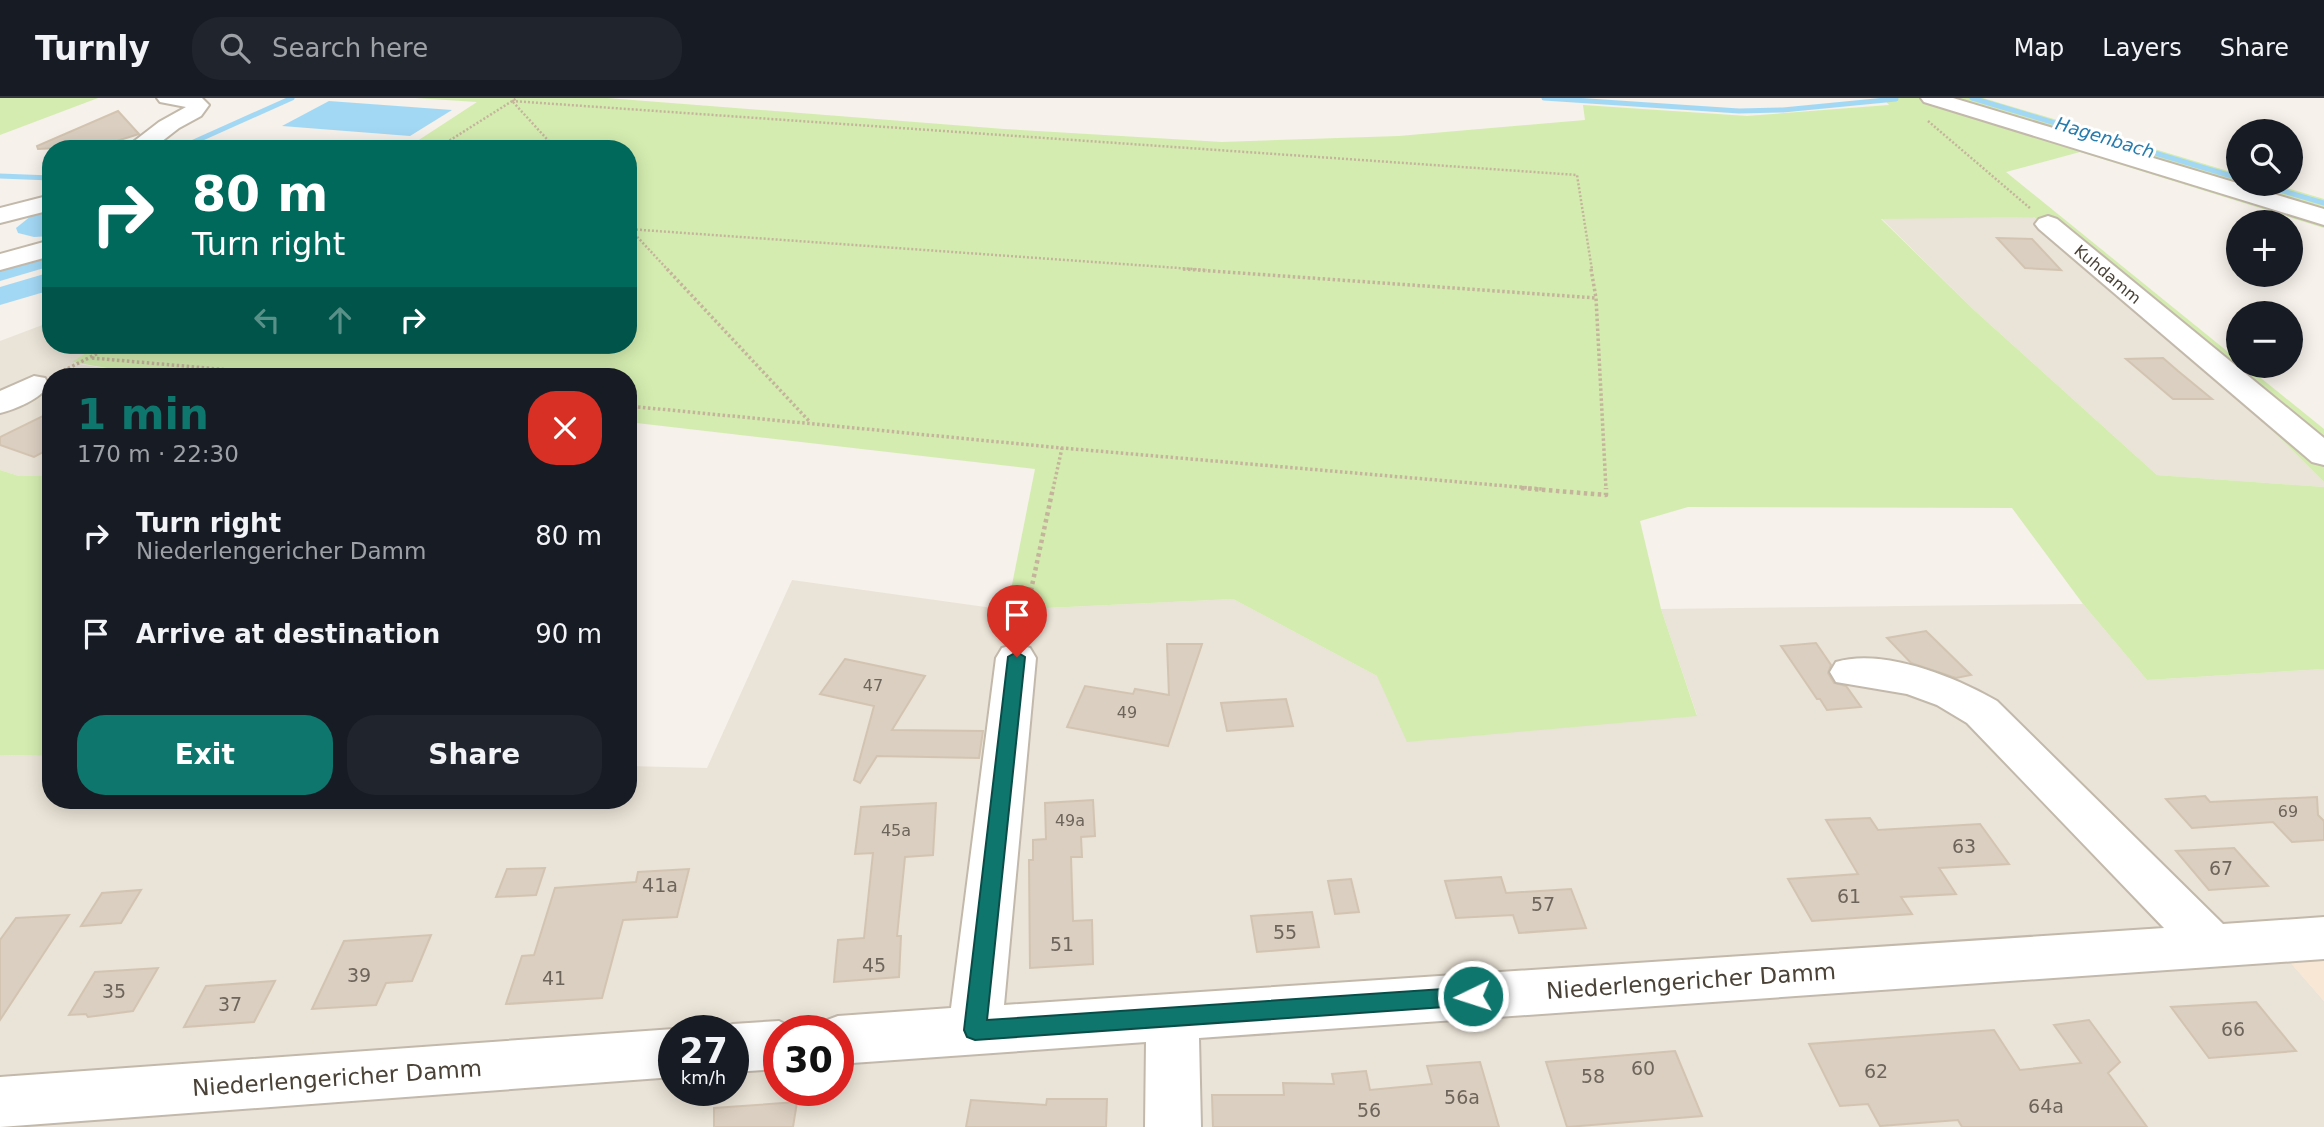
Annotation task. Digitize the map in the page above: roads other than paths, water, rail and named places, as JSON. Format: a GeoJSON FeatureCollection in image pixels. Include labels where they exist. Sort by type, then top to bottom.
{"type":"FeatureCollection","features":[{"type":"Feature","properties":{"kind":"street"},"geometry":{"type":"LineString","coordinates":[[152,140],[170,124],[195,112],[198,105],[193,101],[167,98]]}},
{"type":"Feature","properties":{"kind":"street"},"geometry":{"type":"LineString","coordinates":[[1934,99],[2324,218]]}},
{"type":"Feature","properties":{"kind":"street"},"geometry":{"type":"LineString","coordinates":[[0,216],[42,204]]}},
{"type":"Feature","properties":{"kind":"street","name":"Kuhdamm"},"geometry":{"type":"LineString","coordinates":[[2048,224],[2324,455]]}},
{"type":"Feature","properties":{"kind":"street"},"geometry":{"type":"LineString","coordinates":[[0,262],[42,250]]}},
{"type":"Feature","properties":{"kind":"street"},"geometry":{"type":"LineString","coordinates":[[0,404],[42,381]]}},
{"type":"Feature","properties":{"kind":"street"},"geometry":{"type":"LineString","coordinates":[[975,1030],[1017,657]]}},
{"type":"Feature","properties":{"kind":"street"},"geometry":{"type":"LineString","coordinates":[[1850,672],[1881,673],[1914,681],[1955,697],[1982,712],[2213,946]]}},
{"type":"Feature","properties":{"kind":"street","name":"Niederlengericher Damm"},"geometry":{"type":"LineString","coordinates":[[854,1039],[2324,938]]}},
{"type":"Feature","properties":{"kind":"street"},"geometry":{"type":"LineString","coordinates":[[1172,1016],[1173,1127]]}},
{"type":"Feature","properties":{"kind":"street","name":"Niederlengericher Damm"},"geometry":{"type":"LineString","coordinates":[[0,1103],[658,1054]]}},
{"type":"Feature","properties":{"kind":"water"},"geometry":{"type":"Polygon","coordinates":[[[329,101],[452,110],[410,136],[282,126],[329,101]]]}},
{"type":"Feature","properties":{"kind":"water"},"geometry":{"type":"Polygon","coordinates":[[[42,212],[42,237],[18,233],[16,228],[31,216],[42,212]]]}},
{"type":"Feature","properties":{"kind":"water"},"geometry":{"type":"Polygon","coordinates":[[[42,252],[42,269],[0,281],[0,264],[42,252]]]}},
{"type":"Feature","properties":{"kind":"water"},"geometry":{"type":"Polygon","coordinates":[[[42,275],[42,293],[0,305],[0,287],[42,275]]]}},
{"type":"Feature","properties":{"kind":"waterway"},"geometry":{"type":"LineString","coordinates":[[198,140],[292,98]]}},
{"type":"Feature","properties":{"kind":"waterway","name":"Hagenbach"},"geometry":{"type":"LineString","coordinates":[[1544,98],[1739,111],[1783,110],[1896,99]]}},
{"type":"Feature","properties":{"kind":"waterway","name":"Hagenbach"},"geometry":{"type":"LineString","coordinates":[[1972,98],[2226,174]]}},
{"type":"Feature","properties":{"kind":"waterway"},"geometry":{"type":"LineString","coordinates":[[0,176],[42,178]]}},
{"type":"Feature","properties":{"kind":"waterway","name":"Hagenbach"},"geometry":{"type":"LineString","coordinates":[[2300,196],[2324,203]]}}]}
